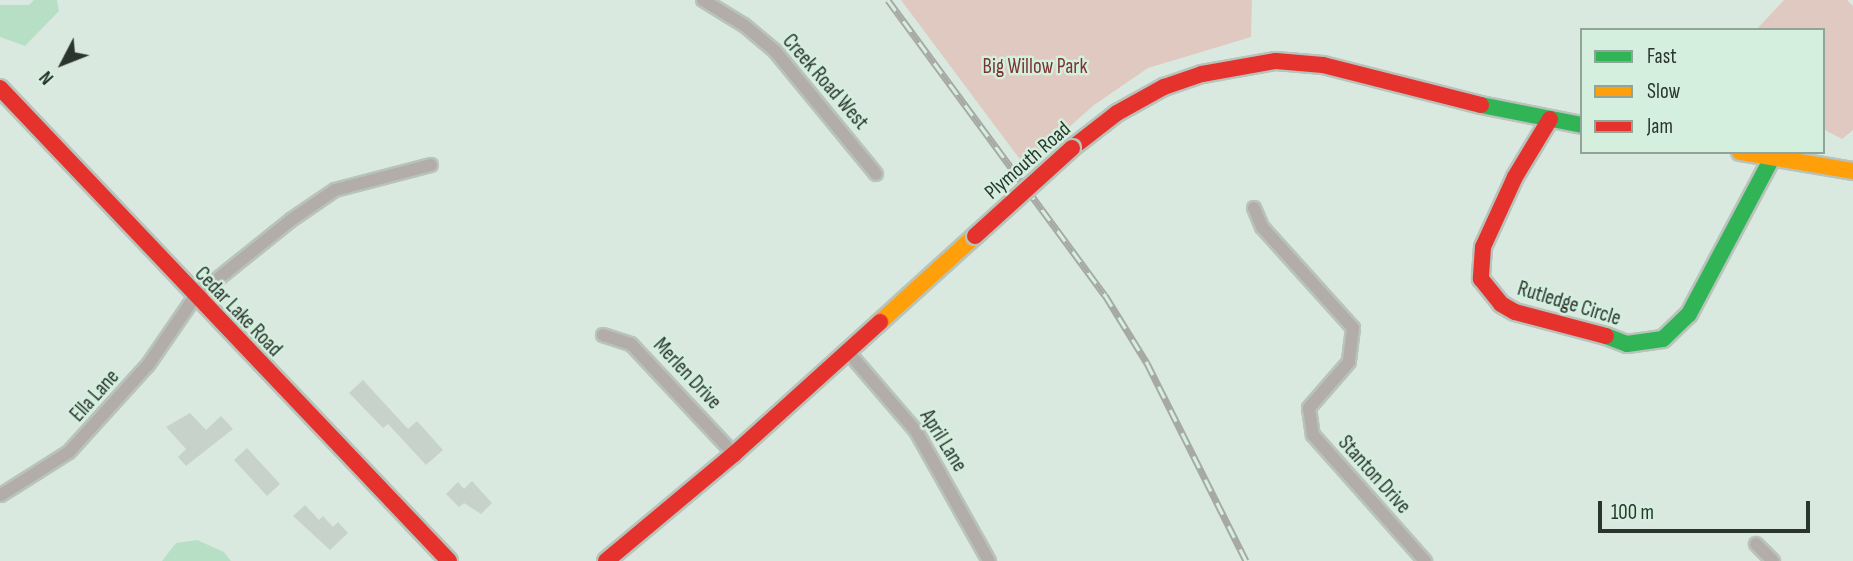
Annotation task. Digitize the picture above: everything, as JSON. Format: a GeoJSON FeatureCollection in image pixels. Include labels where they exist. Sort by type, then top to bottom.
{"type":"FeatureCollection","features":[{"type":"Feature","properties":{"kind":"main road","name":"Plymouth Road"},"geometry":{"type":"LineString","coordinates":[[606,561],[734,454],[1072,148],[1117,113],[1164,87],[1202,74],[1276,61],[1323,65],[1580,125]]}},
{"type":"Feature","properties":{"kind":"main road","name":"Cedar Lake Road"},"geometry":{"type":"LineString","coordinates":[[0,88],[194,298],[449,561]]}},
{"type":"Feature","properties":{"kind":"main road","name":"Rutledge Circle"},"geometry":{"type":"LineString","coordinates":[[1550,119],[1515,177],[1483,247],[1481,279],[1501,304],[1515,312],[1584,327],[1627,344],[1663,339],[1689,314],[1772,158]]}},
{"type":"Feature","properties":{"kind":"main road"},"geometry":{"type":"LineString","coordinates":[[1751,154],[1853,171]]}},
{"type":"Feature","properties":{"kind":"street","name":"Creek Road West"},"geometry":{"type":"LineString","coordinates":[[703,0],[744,25],[775,51],[876,174]]}},
{"type":"Feature","properties":{"kind":"street","name":"Ella Lane"},"geometry":{"type":"LineString","coordinates":[[1,495],[69,452],[148,365],[194,298],[291,220],[335,190],[431,165]]}},
{"type":"Feature","properties":{"kind":"street","name":"Stanton Drive"},"geometry":{"type":"LineString","coordinates":[[1254,208],[1262,227],[1353,327],[1349,362],[1310,408],[1313,435],[1424,561]]}},
{"type":"Feature","properties":{"kind":"street","name":"Merlen Drive"},"geometry":{"type":"LineString","coordinates":[[603,335],[631,344],[734,454]]}},
{"type":"Feature","properties":{"kind":"street","name":"April Lane"},"geometry":{"type":"LineString","coordinates":[[848,352],[916,431],[989,561]]}},
{"type":"Feature","properties":{"kind":"street"},"geometry":{"type":"LineString","coordinates":[[1756,544],[1773,561]]}},
{"type":"Feature","properties":{"kind":"green space","name":"Big Willow Park"},"geometry":{"type":"Polygon","coordinates":[[[901,0],[1252,0],[1251,37],[1148,68],[1094,105],[1025,166],[901,0]]]}},
{"type":"Feature","properties":{"kind":"green space"},"geometry":{"type":"Polygon","coordinates":[[[1784,0],[1847,0],[1853,6],[1853,130],[1842,139],[1825,130],[1825,28],[1758,28],[1784,0]]]}},
{"type":"Feature","properties":{"kind":"shaded area"},"geometry":{"type":"Polygon","coordinates":[[[34,0],[57,0],[59,11],[25,46],[0,37],[0,5],[29,5],[34,0]]]}},
{"type":"Feature","properties":{"kind":"shaded area"},"geometry":{"type":"Polygon","coordinates":[[[197,540],[224,552],[231,561],[162,561],[176,543],[197,540]]]}},
{"type":"Feature","properties":{"kind":"building"},"geometry":{"type":"Polygon","coordinates":[[[363,380],[408,429],[417,421],[443,450],[426,465],[388,424],[383,428],[349,393],[363,380]]]}},
{"type":"Feature","properties":{"kind":"building"},"geometry":{"type":"Polygon","coordinates":[[[190,413],[206,430],[221,416],[233,429],[186,466],[178,457],[186,449],[166,427],[190,413]]]}},
{"type":"Feature","properties":{"kind":"building"},"geometry":{"type":"Polygon","coordinates":[[[247,448],[280,484],[267,496],[234,460],[247,448]]]}},
{"type":"Feature","properties":{"kind":"building"},"geometry":{"type":"Polygon","coordinates":[[[472,481],[492,503],[481,514],[464,503],[459,507],[446,494],[458,482],[464,489],[472,481]]]}},
{"type":"Feature","properties":{"kind":"building"},"geometry":{"type":"Polygon","coordinates":[[[305,505],[319,520],[323,516],[333,527],[338,522],[348,533],[330,550],[293,516],[305,505]]]}},
{"type":"Feature","properties":{"kind":"railway"},"geometry":{"type":"LineString","coordinates":[[888,0],[1105,295],[1147,363],[1246,561]]}},
{"type":"Feature","properties":{"kind":"traffic: fast"},"geometry":{"type":"LineString","coordinates":[[1481,105],[1580,125]]}},
{"type":"Feature","properties":{"kind":"traffic: fast"},"geometry":{"type":"LineString","coordinates":[[1606,336],[1627,344],[1663,339],[1689,314],[1772,158]]}},
{"type":"Feature","properties":{"kind":"traffic: slow"},"geometry":{"type":"LineString","coordinates":[[1752,154],[1853,171]]}},
{"type":"Feature","properties":{"kind":"traffic: slow"},"geometry":{"type":"LineString","coordinates":[[880,322],[975,236]]}},
{"type":"Feature","properties":{"kind":"traffic: jam"},"geometry":{"type":"LineString","coordinates":[[1072,148],[1117,113],[1164,87],[1202,74],[1276,61],[1323,65],[1481,105]]}},
{"type":"Feature","properties":{"kind":"traffic: jam"},"geometry":{"type":"LineString","coordinates":[[0,88],[449,561]]}},
{"type":"Feature","properties":{"kind":"traffic: jam"},"geometry":{"type":"LineString","coordinates":[[1550,119],[1515,177],[1483,247],[1481,279],[1501,304],[1515,312],[1606,336]]}},
{"type":"Feature","properties":{"kind":"traffic: jam"},"geometry":{"type":"LineString","coordinates":[[975,236],[1072,148]]}},
{"type":"Feature","properties":{"kind":"traffic: jam"},"geometry":{"type":"LineString","coordinates":[[606,561],[734,454],[880,322]]}}]}
